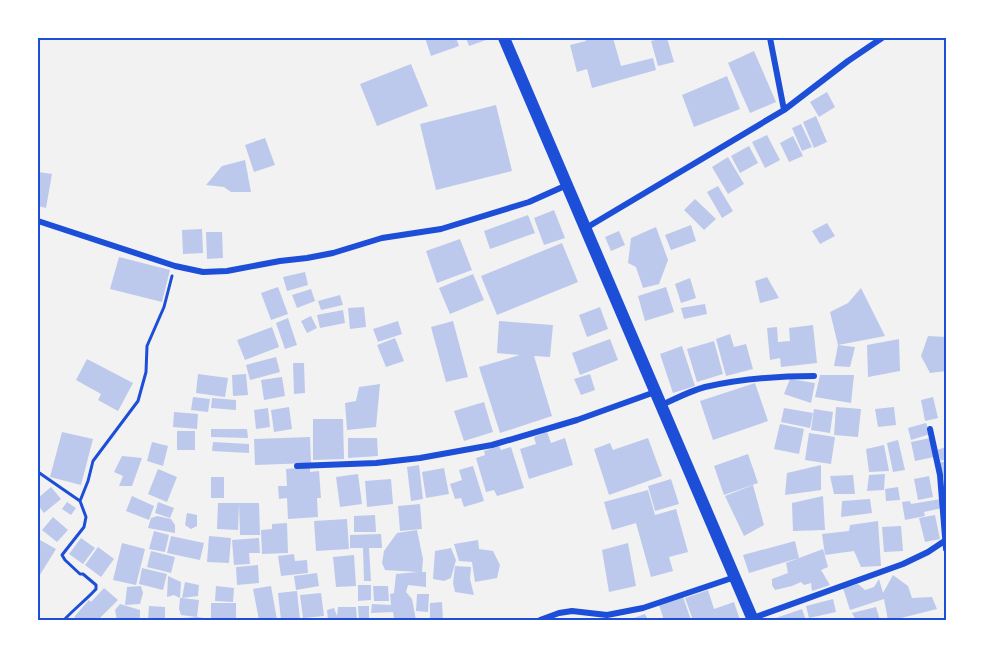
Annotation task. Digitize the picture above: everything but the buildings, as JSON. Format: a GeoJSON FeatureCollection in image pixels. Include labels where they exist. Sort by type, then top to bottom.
{"type":"FeatureCollection","features":[{"type":"Feature","properties":{"kind":"main road"},"geometry":{"type":"LineString","coordinates":[[504,38],[753,620]]}},
{"type":"Feature","properties":{"kind":"street"},"geometry":{"type":"LineString","coordinates":[[770,38],[784,110]]}},
{"type":"Feature","properties":{"kind":"street"},"geometry":{"type":"LineString","coordinates":[[586,228],[784,110],[882,38]]}},
{"type":"Feature","properties":{"kind":"street"},"geometry":{"type":"LineString","coordinates":[[38,221],[175,266],[203,272],[227,271],[324,255],[381,238],[441,229],[529,202],[568,185]]}},
{"type":"Feature","properties":{"kind":"street"},"geometry":{"type":"LineString","coordinates":[[661,405],[703,388],[749,380],[814,376]]}},
{"type":"Feature","properties":{"kind":"street"},"geometry":{"type":"LineString","coordinates":[[297,466],[376,463],[420,458],[492,445],[577,420],[655,392]]}},
{"type":"Feature","properties":{"kind":"street"},"geometry":{"type":"LineString","coordinates":[[930,429],[940,475],[946,549]]}},
{"type":"Feature","properties":{"kind":"street"},"geometry":{"type":"LineString","coordinates":[[753,620],[903,564],[946,540]]}},
{"type":"Feature","properties":{"kind":"street"},"geometry":{"type":"LineString","coordinates":[[540,621],[559,613],[572,611],[607,615],[643,608],[735,577]]}},
{"type":"Feature","properties":{"kind":"path"},"geometry":{"type":"LineString","coordinates":[[80,501],[93,461],[138,401],[146,372],[147,346],[164,307],[175,266]]}},
{"type":"Feature","properties":{"kind":"path"},"geometry":{"type":"LineString","coordinates":[[38,472],[80,501],[86,517],[84,527],[62,555],[80,574],[96,585],[96,589],[64,621]]}}]}
